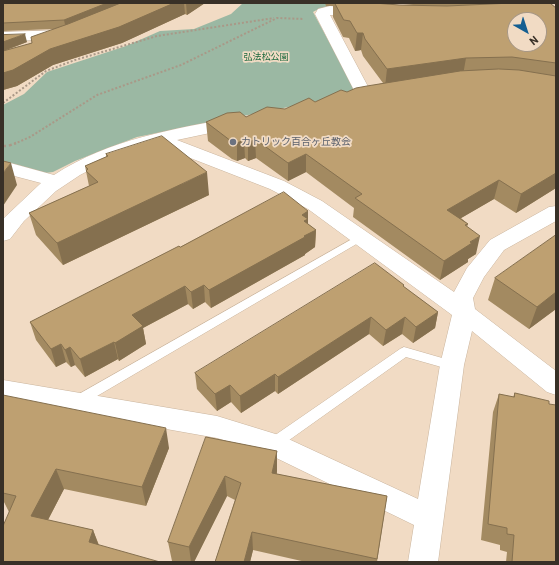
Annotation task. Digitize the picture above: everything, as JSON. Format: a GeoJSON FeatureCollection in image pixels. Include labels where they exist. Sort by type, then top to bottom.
{"type":"FeatureCollection","features":[{"type":"Feature","properties":{"kind":"street"},"geometry":{"type":"LineString","coordinates":[[365,96],[322,13],[330,10],[376,14]]}},
{"type":"Feature","properties":{"kind":"street"},"geometry":{"type":"LineString","coordinates":[[3,37],[66,35]]}},
{"type":"Feature","properties":{"kind":"street"},"geometry":{"type":"LineString","coordinates":[[3,234],[12,221],[42,191],[55,181],[82,166],[121,149],[156,138],[257,118]]}},
{"type":"Feature","properties":{"kind":"street"},"geometry":{"type":"LineString","coordinates":[[156,138],[277,186],[316,205],[443,296],[556,385]]}},
{"type":"Feature","properties":{"kind":"street"},"geometry":{"type":"LineString","coordinates":[[3,167],[55,181]]}},
{"type":"Feature","properties":{"kind":"street"},"geometry":{"type":"LineString","coordinates":[[423,562],[452,365],[464,314],[462,298],[474,273],[497,245],[556,212]]}},
{"type":"Feature","properties":{"kind":"street"},"geometry":{"type":"LineString","coordinates":[[3,390],[217,427],[273,444],[430,519]]}},
{"type":"Feature","properties":{"kind":"lane"},"geometry":{"type":"LineString","coordinates":[[76,402],[361,237]]}},
{"type":"Feature","properties":{"kind":"lane"},"geometry":{"type":"LineString","coordinates":[[273,444],[404,352],[452,365]]}},
{"type":"Feature","properties":{"kind":"path"},"geometry":{"type":"LineString","coordinates":[[3,146],[8,146],[30,137],[97,95],[181,65],[277,18]]}},
{"type":"Feature","properties":{"kind":"path"},"geometry":{"type":"LineString","coordinates":[[3,103],[46,71],[75,60],[157,36],[277,18],[304,19]]}},
{"type":"Feature","properties":{"kind":"green space","name":"弘法松公園"},"geometry":{"type":"Polygon","coordinates":[[[243,3],[355,3],[327,7],[313,12],[355,90],[349,95],[137,137],[75,161],[53,172],[45,173],[3,162],[3,105],[24,94],[47,72],[126,46],[160,31],[194,29],[231,14],[243,3]]]}},
{"type":"Feature","properties":{"kind":"building"},"geometry":{"type":"Polygon","coordinates":[[[3,3],[107,3],[64,20],[3,23],[3,3]]]}},
{"type":"Feature","properties":{"kind":"building"},"geometry":{"type":"Polygon","coordinates":[[[121,3],[174,3],[119,27],[50,49],[13,70],[3,73],[3,51],[32,43],[31,37],[121,3]]]}},
{"type":"Feature","properties":{"kind":"building"},"geometry":{"type":"Polygon","coordinates":[[[335,3],[447,6],[550,3],[556,8],[556,63],[512,57],[466,58],[387,69],[365,39],[363,33],[357,33],[350,21],[344,20],[335,3]]]}},
{"type":"Feature","properties":{"kind":"building"},"geometry":{"type":"Polygon","coordinates":[[[25,34],[3,42],[3,35],[25,34]]]}},
{"type":"Feature","properties":{"kind":"building"},"geometry":{"type":"Polygon","coordinates":[[[499,69],[519,70],[556,76],[556,173],[521,194],[499,180],[447,210],[468,224],[465,225],[480,236],[444,261],[355,198],[362,194],[306,154],[288,163],[255,139],[248,143],[244,140],[237,143],[231,141],[206,122],[227,113],[240,112],[246,117],[267,107],[285,109],[309,98],[315,102],[341,90],[347,92],[356,88],[460,71],[499,69]]]}},
{"type":"Feature","properties":{"kind":"building"},"geometry":{"type":"Polygon","coordinates":[[[162,136],[207,172],[57,243],[29,213],[98,182],[86,171],[88,169],[85,166],[108,156],[106,154],[162,136]]]}},
{"type":"Feature","properties":{"kind":"building"},"geometry":{"type":"Polygon","coordinates":[[[3,161],[11,163],[3,173],[3,161]]]}},
{"type":"Feature","properties":{"kind":"building"},"geometry":{"type":"Polygon","coordinates":[[[284,192],[308,211],[302,215],[308,219],[304,221],[316,230],[209,290],[204,285],[191,292],[185,286],[132,315],[143,326],[115,343],[114,342],[80,359],[70,347],[65,350],[61,344],[51,349],[30,322],[179,246],[180,247],[284,192]]]}},
{"type":"Feature","properties":{"kind":"building"},"geometry":{"type":"Polygon","coordinates":[[[556,235],[556,292],[537,307],[495,278],[556,235]]]}},
{"type":"Feature","properties":{"kind":"building"},"geometry":{"type":"Polygon","coordinates":[[[375,263],[438,312],[416,327],[405,317],[386,330],[371,317],[278,377],[275,374],[240,396],[230,385],[215,394],[195,373],[375,263]]]}},
{"type":"Feature","properties":{"kind":"building"},"geometry":{"type":"Polygon","coordinates":[[[515,393],[549,401],[549,404],[556,405],[556,562],[512,562],[514,535],[507,534],[507,528],[488,524],[499,394],[514,397],[515,393]]]}},
{"type":"Feature","properties":{"kind":"building"},"geometry":{"type":"Polygon","coordinates":[[[3,395],[166,428],[142,487],[56,469],[31,516],[93,530],[89,542],[160,562],[3,562],[3,526],[16,496],[3,493],[3,395]]]}},
{"type":"Feature","properties":{"kind":"building"},"geometry":{"type":"Polygon","coordinates":[[[206,437],[277,451],[272,473],[387,496],[377,559],[252,532],[244,562],[215,562],[241,483],[225,476],[189,547],[168,542],[206,437]]]}},
{"type":"Feature","properties":{"kind":"place","name":"カトリック百合ヶ丘教会"},"geometry":{"type":"Point","coordinates":[233,142]}}]}
